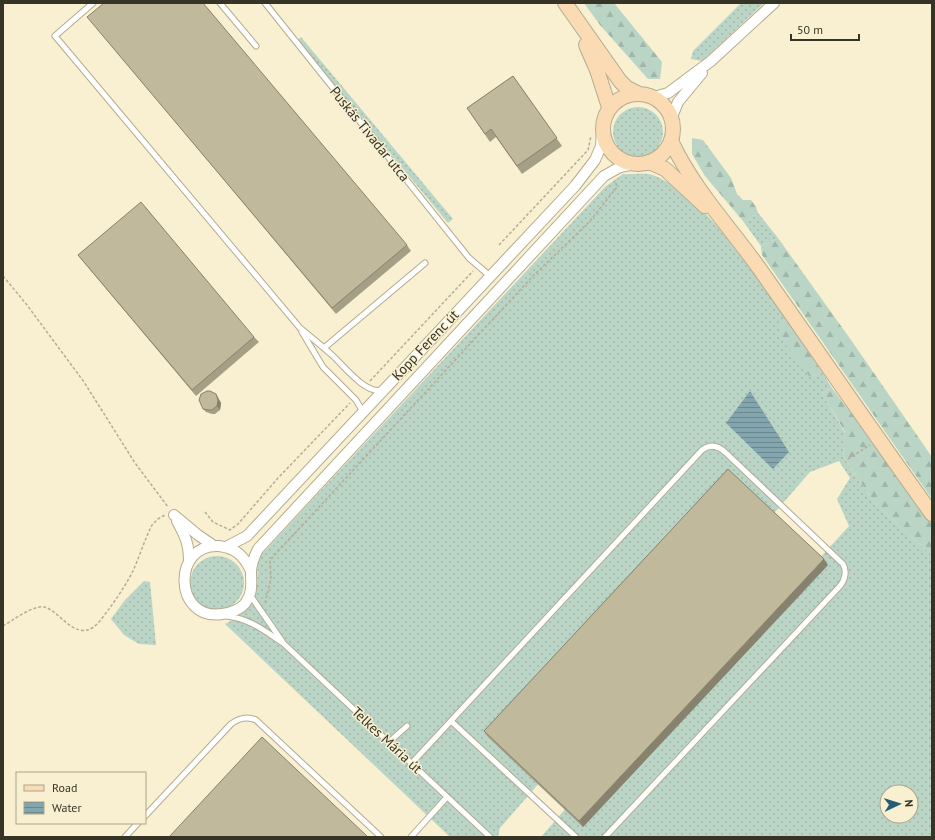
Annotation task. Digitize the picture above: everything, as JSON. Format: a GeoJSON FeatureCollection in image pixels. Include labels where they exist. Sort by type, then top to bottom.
{"type":"FeatureCollection","features":[{"type":"Feature","properties":{"kind":"main road"},"geometry":{"type":"LineString","coordinates":[[567,6],[620,81],[628,88],[638,93],[654,97],[663,104],[672,117],[673,129],[671,141],[663,153],[649,162],[635,164],[621,160],[615,156],[596,132],[609,107],[622,97],[638,93]]}},
{"type":"Feature","properties":{"kind":"main road"},"geometry":{"type":"LineString","coordinates":[[567,6],[597,70],[609,107]]}},
{"type":"Feature","properties":{"kind":"main road"},"geometry":{"type":"LineString","coordinates":[[671,141],[680,160],[724,223],[750,256],[932,514]]}},
{"type":"Feature","properties":{"kind":"main road"},"geometry":{"type":"LineString","coordinates":[[649,162],[665,169],[724,223]]}},
{"type":"Feature","properties":{"kind":"street"},"geometry":{"type":"LineString","coordinates":[[654,97],[668,93],[711,61],[774,3]]}},
{"type":"Feature","properties":{"kind":"street"},"geometry":{"type":"LineString","coordinates":[[672,117],[678,102],[711,61]]}},
{"type":"Feature","properties":{"kind":"street","name":"Kopp Ferenc út"},"geometry":{"type":"LineString","coordinates":[[226,547],[247,536],[575,186],[595,160],[601,146],[596,132]]}},
{"type":"Feature","properties":{"kind":"street","name":"Kopp Ferenc út"},"geometry":{"type":"LineString","coordinates":[[251,570],[258,549],[604,176],[620,167],[635,164]]}},
{"type":"Feature","properties":{"kind":"street"},"geometry":{"type":"LineString","coordinates":[[174,515],[214,546]]}},
{"type":"Feature","properties":{"kind":"street"},"geometry":{"type":"LineString","coordinates":[[174,515],[189,547],[189,561]]}},
{"type":"Feature","properties":{"kind":"street"},"geometry":{"type":"LineString","coordinates":[[214,546],[226,547],[237,552],[246,560],[251,570],[252,582],[250,594],[246,602],[242,606],[227,614],[208,614],[200,610],[187,596],[184,588],[183,578],[189,561],[205,548],[214,546]]}},
{"type":"Feature","properties":{"kind":"lane"},"geometry":{"type":"LineString","coordinates":[[93,3],[55,36],[300,328],[324,367],[354,398],[363,412]]}},
{"type":"Feature","properties":{"kind":"lane"},"geometry":{"type":"LineString","coordinates":[[220,3],[256,46]]}},
{"type":"Feature","properties":{"kind":"lane","name":"Puskás Tivadar utca"},"geometry":{"type":"LineString","coordinates":[[265,3],[470,258],[490,276]]}},
{"type":"Feature","properties":{"kind":"lane"},"geometry":{"type":"LineString","coordinates":[[324,348],[425,263]]}},
{"type":"Feature","properties":{"kind":"lane"},"geometry":{"type":"LineString","coordinates":[[300,328],[324,348],[358,381],[374,391],[384,389]]}},
{"type":"Feature","properties":{"kind":"lane"},"geometry":{"type":"LineString","coordinates":[[411,764],[702,450],[706,447],[714,446],[723,450],[843,564],[845,571],[844,580],[605,837]]}},
{"type":"Feature","properties":{"kind":"lane"},"geometry":{"type":"LineString","coordinates":[[250,594],[283,643]]}},
{"type":"Feature","properties":{"kind":"lane"},"geometry":{"type":"LineString","coordinates":[[217,615],[250,621],[283,643]]}},
{"type":"Feature","properties":{"kind":"lane","name":"Telkes Mária út"},"geometry":{"type":"LineString","coordinates":[[283,643],[490,837]]}},
{"type":"Feature","properties":{"kind":"lane"},"geometry":{"type":"LineString","coordinates":[[146,815],[231,724],[236,720],[246,718],[256,720],[381,837]]}},
{"type":"Feature","properties":{"kind":"lane"},"geometry":{"type":"LineString","coordinates":[[451,721],[576,837]]}},
{"type":"Feature","properties":{"kind":"lane"},"geometry":{"type":"LineString","coordinates":[[389,742],[406,726]]}},
{"type":"Feature","properties":{"kind":"lane"},"geometry":{"type":"LineString","coordinates":[[411,837],[447,797]]}},
{"type":"Feature","properties":{"kind":"lane"},"geometry":{"type":"LineString","coordinates":[[125,837],[137,824]]}},
{"type":"Feature","properties":{"kind":"path"},"geometry":{"type":"LineString","coordinates":[[499,245],[588,150],[596,132]]}},
{"type":"Feature","properties":{"kind":"path"},"geometry":{"type":"LineString","coordinates":[[260,610],[265,602],[271,579],[270,560],[533,276],[590,221],[617,187],[615,181]]}},
{"type":"Feature","properties":{"kind":"path"},"geometry":{"type":"LineString","coordinates":[[366,386],[473,271]]}},
{"type":"Feature","properties":{"kind":"path"},"geometry":{"type":"LineString","coordinates":[[3,276],[27,305],[84,382],[135,463],[174,515]]}},
{"type":"Feature","properties":{"kind":"path"},"geometry":{"type":"LineString","coordinates":[[205,512],[213,522],[230,530],[238,524],[278,478],[354,398]]}},
{"type":"Feature","properties":{"kind":"path"},"geometry":{"type":"LineString","coordinates":[[848,459],[878,439]]}},
{"type":"Feature","properties":{"kind":"path"},"geometry":{"type":"LineString","coordinates":[[3,626],[30,610],[43,607],[51,610],[67,624],[80,630],[92,628],[102,618],[118,597],[132,572],[152,525],[158,518],[165,515],[174,515]]}},
{"type":"Feature","properties":{"kind":"green space"},"geometry":{"type":"Polygon","coordinates":[[[584,3],[614,3],[662,62],[660,79],[648,79],[600,25],[584,3]]]}},
{"type":"Feature","properties":{"kind":"green space"},"geometry":{"type":"Polygon","coordinates":[[[741,3],[764,3],[702,61],[691,59],[693,51],[741,3]]]}},
{"type":"Feature","properties":{"kind":"green space"},"geometry":{"type":"Polygon","coordinates":[[[301,37],[453,219],[448,223],[297,41],[301,37]]]}},
{"type":"Feature","properties":{"kind":"green space"},"geometry":{"type":"Polygon","coordinates":[[[633,107],[643,107],[656,114],[663,127],[663,137],[656,150],[643,157],[633,157],[624,153],[617,146],[613,137],[613,127],[617,118],[624,111],[633,107]]]}},
{"type":"Feature","properties":{"kind":"green space"},"geometry":{"type":"Polygon","coordinates":[[[692,138],[703,140],[731,178],[737,194],[743,200],[751,200],[758,213],[751,219],[743,221],[705,176],[692,154],[692,138]]]}},
{"type":"Feature","properties":{"kind":"green space"},"geometry":{"type":"Polygon","coordinates":[[[623,174],[653,175],[677,188],[697,205],[724,235],[753,272],[786,319],[781,325],[810,377],[822,372],[832,388],[822,393],[845,433],[843,456],[876,505],[932,555],[932,837],[541,837],[660,699],[710,678],[849,526],[837,499],[850,478],[839,461],[810,472],[500,828],[498,837],[450,837],[225,624],[243,612],[253,598],[257,581],[257,559],[605,187],[623,174]]]}},
{"type":"Feature","properties":{"kind":"green space"},"geometry":{"type":"Polygon","coordinates":[[[758,213],[778,238],[761,246],[743,221],[751,219],[758,213]]]}},
{"type":"Feature","properties":{"kind":"green space"},"geometry":{"type":"Polygon","coordinates":[[[778,238],[932,457],[932,499],[762,255],[761,246],[778,238]]]}},
{"type":"Feature","properties":{"kind":"green space"},"geometry":{"type":"Polygon","coordinates":[[[786,319],[822,372],[810,377],[779,336],[781,325],[786,319]]]}},
{"type":"Feature","properties":{"kind":"green space"},"geometry":{"type":"Polygon","coordinates":[[[832,388],[910,490],[932,522],[932,555],[876,505],[843,456],[845,432],[822,393],[832,388]]]}},
{"type":"Feature","properties":{"kind":"green space"},"geometry":{"type":"Polygon","coordinates":[[[217,556],[227,558],[236,564],[242,573],[244,583],[242,593],[236,602],[227,608],[217,610],[207,608],[198,602],[192,593],[190,583],[192,573],[198,564],[207,558],[217,556]]]}},
{"type":"Feature","properties":{"kind":"green space"},"geometry":{"type":"Polygon","coordinates":[[[144,581],[150,582],[156,645],[139,644],[124,635],[111,619],[125,600],[144,581]]]}},
{"type":"Feature","properties":{"kind":"water"},"geometry":{"type":"Polygon","coordinates":[[[750,391],[789,452],[773,469],[726,423],[750,391]]]}},
{"type":"Feature","properties":{"kind":"building"},"geometry":{"type":"Polygon","coordinates":[[[104,3],[203,3],[407,245],[332,308],[87,17],[104,3]]]}},
{"type":"Feature","properties":{"kind":"building"},"geometry":{"type":"Polygon","coordinates":[[[513,76],[557,138],[517,166],[491,129],[485,134],[467,108],[513,76]]]}},
{"type":"Feature","properties":{"kind":"building"},"geometry":{"type":"Polygon","coordinates":[[[141,202],[254,337],[192,390],[78,255],[141,202]]]}},
{"type":"Feature","properties":{"kind":"building"},"geometry":{"type":"Polygon","coordinates":[[[207,391],[216,394],[218,400],[217,406],[212,410],[203,409],[199,400],[201,394],[207,391]]]}},
{"type":"Feature","properties":{"kind":"building"},"geometry":{"type":"Polygon","coordinates":[[[728,469],[824,559],[579,821],[484,731],[728,469]]]}},
{"type":"Feature","properties":{"kind":"building"},"geometry":{"type":"Polygon","coordinates":[[[262,737],[368,837],[169,837],[262,737]]]}}]}
